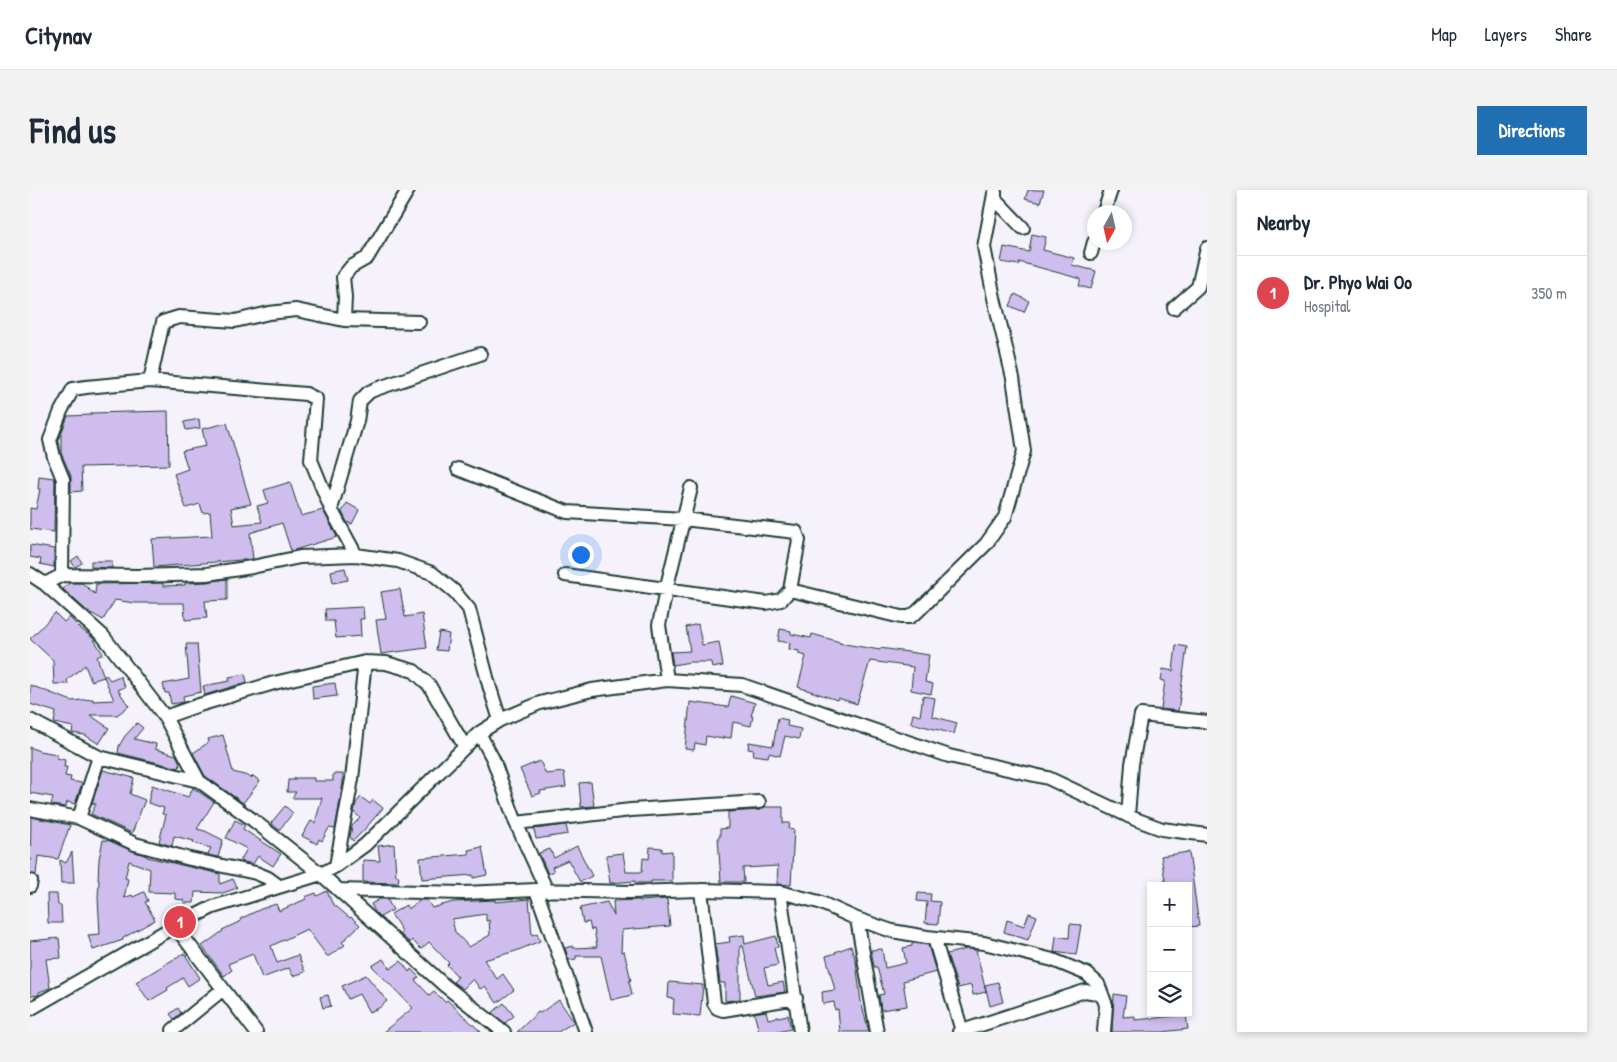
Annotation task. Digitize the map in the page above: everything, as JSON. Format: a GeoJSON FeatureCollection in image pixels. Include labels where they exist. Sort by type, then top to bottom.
{"type":"FeatureCollection","features":[{"type":"Feature","properties":{"kind":"street"},"geometry":{"type":"LineString","coordinates":[[344,320],[345,297],[343,277],[351,267],[367,258],[408,190]]}},
{"type":"Feature","properties":{"kind":"street"},"geometry":{"type":"LineString","coordinates":[[1106,205],[1111,190]]}},
{"type":"Feature","properties":{"kind":"street"},"geometry":{"type":"LineString","coordinates":[[995,192],[995,199],[1023,228]]}},
{"type":"Feature","properties":{"kind":"street"},"geometry":{"type":"LineString","coordinates":[[790,590],[901,617],[910,617],[986,544],[1005,517],[1024,451],[1013,378],[984,247],[995,192]]}},
{"type":"Feature","properties":{"kind":"street"},"geometry":{"type":"LineString","coordinates":[[1174,308],[1198,287],[1207,248]]}},
{"type":"Feature","properties":{"kind":"street"},"geometry":{"type":"LineString","coordinates":[[150,381],[162,322],[179,317],[234,321],[269,313],[296,310],[344,320],[419,322]]}},
{"type":"Feature","properties":{"kind":"street"},"geometry":{"type":"LineString","coordinates":[[331,509],[357,422],[360,401],[369,392],[480,354]]}},
{"type":"Feature","properties":{"kind":"street"},"geometry":{"type":"LineString","coordinates":[[62,574],[64,479],[54,457],[50,440],[61,411],[73,389],[86,386],[150,381],[306,394],[316,399],[311,460],[331,509],[356,555]]}},
{"type":"Feature","properties":{"kind":"street"},"geometry":{"type":"LineString","coordinates":[[458,470],[567,512],[683,520],[796,532],[799,540],[790,590],[781,600],[766,602],[564,575]]}},
{"type":"Feature","properties":{"kind":"street"},"geometry":{"type":"LineString","coordinates":[[667,680],[659,625],[691,488]]}},
{"type":"Feature","properties":{"kind":"street"},"geometry":{"type":"LineString","coordinates":[[45,584],[62,574],[138,576],[207,574],[252,567],[300,556],[356,555],[398,562],[432,573],[454,591],[469,609],[500,720]]}},
{"type":"Feature","properties":{"kind":"street"},"geometry":{"type":"LineString","coordinates":[[30,574],[45,584],[103,636],[164,717],[199,781]]}},
{"type":"Feature","properties":{"kind":"street"},"geometry":{"type":"LineString","coordinates":[[164,717],[274,683],[365,662],[386,663],[414,670],[429,684],[465,747]]}},
{"type":"Feature","properties":{"kind":"street"},"geometry":{"type":"LineString","coordinates":[[336,866],[352,779],[365,662]]}},
{"type":"Feature","properties":{"kind":"street"},"geometry":{"type":"LineString","coordinates":[[30,1009],[175,926],[213,907],[321,874],[336,866],[365,846],[479,734],[500,720],[540,703],[592,690],[667,680],[742,685],[949,756],[1048,778],[1128,816],[1162,829],[1207,835]]}},
{"type":"Feature","properties":{"kind":"street"},"geometry":{"type":"LineString","coordinates":[[1128,816],[1132,764],[1141,715],[1207,722]]}},
{"type":"Feature","properties":{"kind":"street"},"geometry":{"type":"LineString","coordinates":[[30,720],[99,757],[199,781],[253,820],[321,874],[444,985],[504,1032]]}},
{"type":"Feature","properties":{"kind":"street"},"geometry":{"type":"LineString","coordinates":[[479,734],[492,759],[542,890],[586,1032]]}},
{"type":"Feature","properties":{"kind":"street"},"geometry":{"type":"LineString","coordinates":[[79,818],[99,757]]}},
{"type":"Feature","properties":{"kind":"street"},"geometry":{"type":"LineString","coordinates":[[516,823],[630,810],[759,802]]}},
{"type":"Feature","properties":{"kind":"street"},"geometry":{"type":"LineString","coordinates":[[30,809],[79,818],[135,844],[190,859],[256,872],[279,886]]}},
{"type":"Feature","properties":{"kind":"street"},"geometry":{"type":"LineString","coordinates":[[339,890],[463,892],[701,890],[780,892],[819,902],[857,919],[892,931],[984,944],[1053,960],[1087,974],[1098,984],[1106,1005],[1104,1032]]}},
{"type":"Feature","properties":{"kind":"street"},"geometry":{"type":"LineString","coordinates":[[701,890],[714,1004],[723,1010],[796,998]]}},
{"type":"Feature","properties":{"kind":"street"},"geometry":{"type":"LineString","coordinates":[[780,892],[800,1032]]}},
{"type":"Feature","properties":{"kind":"street"},"geometry":{"type":"LineString","coordinates":[[857,919],[876,1032]]}},
{"type":"Feature","properties":{"kind":"street"},"geometry":{"type":"LineString","coordinates":[[175,926],[222,990],[256,1032]]}},
{"type":"Feature","properties":{"kind":"street"},"geometry":{"type":"LineString","coordinates":[[934,938],[961,1031],[1086,991],[1103,997]]}},
{"type":"Feature","properties":{"kind":"street"},"geometry":{"type":"LineString","coordinates":[[173,1030],[222,990]]}},
{"type":"Feature","properties":{"kind":"building"},"geometry":{"type":"Polygon","coordinates":[[[1028,190],[1044,190],[1040,203],[1025,199],[1028,190]]]}},
{"type":"Feature","properties":{"kind":"building"},"geometry":{"type":"Polygon","coordinates":[[[1032,234],[1046,237],[1043,250],[1074,258],[1072,265],[1096,271],[1091,289],[1079,286],[1081,279],[1019,262],[1019,265],[1001,262],[1004,247],[1029,252],[1032,234]]]}},
{"type":"Feature","properties":{"kind":"building"},"geometry":{"type":"Polygon","coordinates":[[[1015,294],[1029,301],[1024,312],[1010,306],[1015,294]]]}},
{"type":"Feature","properties":{"kind":"building"},"geometry":{"type":"Polygon","coordinates":[[[168,411],[169,465],[81,467],[82,491],[71,492],[71,476],[61,453],[61,434],[68,416],[91,415],[91,413],[168,411]]]}},
{"type":"Feature","properties":{"kind":"building"},"geometry":{"type":"Polygon","coordinates":[[[199,419],[200,428],[186,430],[184,422],[199,419]]]}},
{"type":"Feature","properties":{"kind":"building"},"geometry":{"type":"Polygon","coordinates":[[[227,423],[251,504],[231,508],[234,525],[262,522],[257,506],[268,503],[264,490],[290,482],[301,516],[323,510],[337,537],[291,551],[282,523],[250,533],[253,559],[154,567],[152,539],[212,536],[210,512],[203,513],[200,504],[186,508],[174,474],[188,469],[182,451],[206,446],[202,429],[227,423]]]}},
{"type":"Feature","properties":{"kind":"building"},"geometry":{"type":"Polygon","coordinates":[[[39,476],[54,478],[55,481],[54,532],[30,529],[30,508],[36,509],[40,489],[38,489],[39,476]]]}},
{"type":"Feature","properties":{"kind":"building"},"geometry":{"type":"Polygon","coordinates":[[[347,503],[359,510],[352,524],[347,522],[342,512],[347,503]]]}},
{"type":"Feature","properties":{"kind":"building"},"geometry":{"type":"Polygon","coordinates":[[[30,545],[54,549],[54,567],[40,564],[41,559],[30,557],[30,545]]]}},
{"type":"Feature","properties":{"kind":"building"},"geometry":{"type":"Polygon","coordinates":[[[78,556],[82,563],[75,567],[71,561],[78,556]]]}},
{"type":"Feature","properties":{"kind":"building"},"geometry":{"type":"Polygon","coordinates":[[[91,561],[112,561],[112,568],[91,567],[91,561]]]}},
{"type":"Feature","properties":{"kind":"building"},"geometry":{"type":"Polygon","coordinates":[[[345,568],[348,580],[333,583],[331,571],[345,568]]]}},
{"type":"Feature","properties":{"kind":"building"},"geometry":{"type":"Polygon","coordinates":[[[227,579],[227,600],[205,601],[207,618],[185,620],[184,603],[134,603],[115,600],[103,620],[86,610],[63,589],[69,583],[82,583],[95,594],[96,584],[163,583],[163,586],[227,579]]]}},
{"type":"Feature","properties":{"kind":"building"},"geometry":{"type":"Polygon","coordinates":[[[400,589],[405,617],[422,614],[427,648],[381,654],[376,620],[386,619],[381,592],[400,589]]]}},
{"type":"Feature","properties":{"kind":"building"},"geometry":{"type":"Polygon","coordinates":[[[363,607],[364,619],[360,619],[361,636],[336,638],[334,621],[326,621],[325,609],[363,607]]]}},
{"type":"Feature","properties":{"kind":"building"},"geometry":{"type":"Polygon","coordinates":[[[55,613],[64,622],[69,617],[93,638],[103,654],[97,657],[104,677],[91,681],[85,665],[67,680],[68,684],[54,684],[53,660],[30,639],[55,613]]]}},
{"type":"Feature","properties":{"kind":"building"},"geometry":{"type":"Polygon","coordinates":[[[698,624],[702,645],[719,642],[723,666],[712,668],[711,662],[690,662],[673,665],[671,652],[690,651],[686,627],[698,624]]]}},
{"type":"Feature","properties":{"kind":"building"},"geometry":{"type":"Polygon","coordinates":[[[780,629],[791,631],[791,634],[811,638],[812,634],[839,643],[880,650],[880,648],[929,655],[925,682],[933,684],[931,694],[911,690],[913,667],[870,661],[857,704],[838,698],[837,700],[798,687],[806,656],[799,654],[799,651],[789,649],[790,643],[778,641],[780,629]]]}},
{"type":"Feature","properties":{"kind":"building"},"geometry":{"type":"Polygon","coordinates":[[[439,632],[449,634],[447,651],[436,650],[439,632]]]}},
{"type":"Feature","properties":{"kind":"building"},"geometry":{"type":"Polygon","coordinates":[[[186,644],[197,644],[201,692],[183,696],[184,702],[171,704],[169,693],[165,693],[163,684],[189,679],[186,644]]]}},
{"type":"Feature","properties":{"kind":"building"},"geometry":{"type":"Polygon","coordinates":[[[1176,645],[1187,647],[1178,711],[1161,709],[1165,681],[1161,680],[1163,669],[1173,671],[1176,645]]]}},
{"type":"Feature","properties":{"kind":"building"},"geometry":{"type":"Polygon","coordinates":[[[245,674],[247,682],[205,695],[203,686],[230,681],[229,677],[245,674]]]}},
{"type":"Feature","properties":{"kind":"building"},"geometry":{"type":"Polygon","coordinates":[[[106,675],[110,680],[120,676],[125,687],[118,690],[129,706],[117,715],[90,715],[109,728],[99,744],[85,735],[72,733],[73,727],[54,723],[56,712],[30,704],[30,685],[72,701],[114,700],[104,677],[106,675]]]}},
{"type":"Feature","properties":{"kind":"building"},"geometry":{"type":"Polygon","coordinates":[[[335,683],[337,696],[313,699],[312,686],[335,683]]]}},
{"type":"Feature","properties":{"kind":"building"},"geometry":{"type":"Polygon","coordinates":[[[731,696],[755,703],[751,716],[753,716],[751,726],[733,722],[731,738],[723,737],[723,739],[706,736],[705,745],[695,743],[694,750],[685,749],[690,702],[728,707],[731,696]]]}},
{"type":"Feature","properties":{"kind":"building"},"geometry":{"type":"Polygon","coordinates":[[[923,696],[935,698],[932,716],[957,723],[954,734],[911,723],[913,714],[920,716],[923,696]]]}},
{"type":"Feature","properties":{"kind":"building"},"geometry":{"type":"Polygon","coordinates":[[[778,718],[788,720],[787,726],[801,729],[799,739],[785,736],[780,756],[769,753],[768,757],[753,755],[754,750],[748,749],[749,742],[773,746],[778,718]]]}},
{"type":"Feature","properties":{"kind":"building"},"geometry":{"type":"Polygon","coordinates":[[[137,723],[143,728],[134,739],[156,744],[155,749],[176,755],[180,763],[179,768],[118,753],[119,746],[125,736],[137,723]]]}},
{"type":"Feature","properties":{"kind":"building"},"geometry":{"type":"Polygon","coordinates":[[[223,735],[233,772],[251,778],[253,776],[260,781],[243,803],[205,776],[193,753],[209,742],[208,739],[223,735]]]}},
{"type":"Feature","properties":{"kind":"building"},"geometry":{"type":"Polygon","coordinates":[[[30,747],[39,751],[57,754],[57,758],[65,760],[64,767],[67,767],[65,776],[71,777],[70,781],[82,783],[75,804],[67,802],[66,807],[51,805],[53,797],[30,793],[30,747]]]}},
{"type":"Feature","properties":{"kind":"building"},"geometry":{"type":"Polygon","coordinates":[[[540,761],[546,774],[564,772],[566,787],[540,791],[541,793],[532,796],[520,769],[540,761]]]}},
{"type":"Feature","properties":{"kind":"building"},"geometry":{"type":"Polygon","coordinates":[[[103,770],[134,778],[130,794],[145,800],[132,833],[91,814],[96,804],[92,803],[103,770]]]}},
{"type":"Feature","properties":{"kind":"building"},"geometry":{"type":"Polygon","coordinates":[[[333,774],[343,774],[335,829],[329,828],[322,841],[319,839],[317,844],[302,836],[311,821],[315,823],[322,798],[292,798],[296,792],[287,792],[288,780],[295,780],[294,778],[314,778],[314,781],[333,781],[333,774]]]}},
{"type":"Feature","properties":{"kind":"building"},"geometry":{"type":"Polygon","coordinates":[[[591,782],[594,806],[581,807],[579,783],[591,782]]]}},
{"type":"Feature","properties":{"kind":"building"},"geometry":{"type":"Polygon","coordinates":[[[152,785],[188,797],[193,788],[214,802],[197,829],[223,840],[218,857],[208,855],[211,848],[193,843],[194,841],[174,836],[172,846],[159,842],[166,815],[162,814],[164,808],[148,803],[152,785]]]}},
{"type":"Feature","properties":{"kind":"building"},"geometry":{"type":"Polygon","coordinates":[[[361,797],[370,804],[373,800],[383,808],[353,841],[350,837],[352,826],[360,818],[354,812],[356,803],[361,797]]]}},
{"type":"Feature","properties":{"kind":"building"},"geometry":{"type":"Polygon","coordinates":[[[285,806],[293,813],[279,830],[271,823],[285,806]]]}},
{"type":"Feature","properties":{"kind":"building"},"geometry":{"type":"Polygon","coordinates":[[[765,807],[783,807],[783,823],[790,823],[789,829],[794,830],[791,885],[777,884],[778,866],[743,868],[744,882],[721,882],[718,837],[720,837],[720,829],[728,828],[728,812],[760,810],[765,807]]]}},
{"type":"Feature","properties":{"kind":"building"},"geometry":{"type":"Polygon","coordinates":[[[31,817],[70,825],[58,859],[38,856],[36,875],[30,873],[31,817]]]}},
{"type":"Feature","properties":{"kind":"building"},"geometry":{"type":"Polygon","coordinates":[[[235,820],[245,825],[243,829],[281,854],[273,866],[258,856],[253,864],[240,861],[247,849],[226,838],[235,820]]]}},
{"type":"Feature","properties":{"kind":"building"},"geometry":{"type":"Polygon","coordinates":[[[566,825],[568,834],[536,839],[534,829],[566,825]]]}},
{"type":"Feature","properties":{"kind":"building"},"geometry":{"type":"Polygon","coordinates":[[[103,840],[110,841],[147,857],[220,874],[220,884],[233,879],[237,888],[223,893],[195,892],[194,903],[184,903],[184,900],[175,899],[175,893],[149,892],[150,869],[129,861],[125,878],[128,879],[124,898],[132,895],[133,897],[144,892],[148,901],[145,902],[155,920],[123,938],[123,940],[93,950],[88,935],[100,934],[98,880],[99,859],[103,840]]]}},
{"type":"Feature","properties":{"kind":"building"},"geometry":{"type":"Polygon","coordinates":[[[394,844],[396,876],[399,876],[398,883],[363,882],[363,860],[380,861],[378,846],[394,844]]]}},
{"type":"Feature","properties":{"kind":"building"},"geometry":{"type":"Polygon","coordinates":[[[577,846],[592,876],[580,882],[568,860],[552,867],[554,871],[548,874],[539,853],[550,849],[554,858],[577,846]]]}},
{"type":"Feature","properties":{"kind":"building"},"geometry":{"type":"Polygon","coordinates":[[[482,847],[487,875],[473,878],[473,875],[422,879],[420,858],[469,854],[468,850],[482,847]]]}},
{"type":"Feature","properties":{"kind":"building"},"geometry":{"type":"Polygon","coordinates":[[[650,847],[662,848],[662,852],[672,851],[672,881],[610,883],[606,855],[623,853],[626,872],[642,872],[643,858],[649,859],[650,847]]]}},
{"type":"Feature","properties":{"kind":"building"},"geometry":{"type":"Polygon","coordinates":[[[72,852],[74,883],[61,883],[60,860],[66,863],[72,852]]]}},
{"type":"Feature","properties":{"kind":"building"},"geometry":{"type":"Polygon","coordinates":[[[1189,852],[1199,926],[1192,927],[1192,882],[1165,882],[1161,856],[1189,852]]]}},
{"type":"Feature","properties":{"kind":"building"},"geometry":{"type":"Polygon","coordinates":[[[327,891],[332,903],[360,925],[342,942],[345,945],[329,956],[327,956],[307,929],[271,946],[277,963],[298,955],[305,972],[293,976],[289,968],[262,978],[253,954],[228,964],[232,970],[224,976],[202,946],[222,930],[261,909],[276,904],[279,911],[306,899],[305,897],[316,893],[317,896],[327,891]]]}},
{"type":"Feature","properties":{"kind":"building"},"geometry":{"type":"Polygon","coordinates":[[[918,893],[931,894],[930,901],[940,902],[938,924],[925,923],[927,902],[917,901],[918,893]]]}},
{"type":"Feature","properties":{"kind":"building"},"geometry":{"type":"Polygon","coordinates":[[[47,894],[57,894],[58,905],[61,905],[62,923],[48,923],[47,894]]]}},
{"type":"Feature","properties":{"kind":"building"},"geometry":{"type":"Polygon","coordinates":[[[380,899],[387,899],[393,910],[380,917],[371,904],[380,899]]]}},
{"type":"Feature","properties":{"kind":"building"},"geometry":{"type":"Polygon","coordinates":[[[529,899],[532,935],[537,933],[540,941],[516,951],[484,960],[497,979],[503,974],[514,990],[497,1003],[485,986],[480,989],[473,979],[463,989],[453,982],[458,977],[447,965],[449,963],[429,942],[421,949],[412,940],[410,943],[400,934],[402,931],[391,914],[406,905],[408,909],[421,900],[427,900],[432,908],[453,902],[495,900],[495,902],[529,899]],[[486,914],[452,919],[455,932],[469,947],[490,935],[489,920],[486,921],[486,914]]]}},
{"type":"Feature","properties":{"kind":"building"},"geometry":{"type":"Polygon","coordinates":[[[667,899],[670,926],[622,930],[621,952],[624,951],[631,980],[629,981],[632,995],[611,1000],[601,956],[576,956],[576,959],[569,960],[565,948],[573,946],[573,948],[597,947],[594,929],[591,930],[589,922],[583,923],[580,908],[607,902],[614,916],[613,901],[667,899]]]}},
{"type":"Feature","properties":{"kind":"building"},"geometry":{"type":"Polygon","coordinates":[[[1029,913],[1037,916],[1028,940],[1004,932],[1007,920],[1024,926],[1029,913]]]}},
{"type":"Feature","properties":{"kind":"building"},"geometry":{"type":"Polygon","coordinates":[[[1070,924],[1081,925],[1076,955],[1054,952],[1056,936],[1069,938],[1070,924]]]}},
{"type":"Feature","properties":{"kind":"building"},"geometry":{"type":"Polygon","coordinates":[[[744,935],[745,944],[776,936],[778,947],[774,948],[778,965],[764,968],[768,985],[783,982],[785,992],[755,996],[743,946],[740,946],[740,999],[725,1001],[725,983],[720,983],[715,944],[730,942],[729,937],[744,935]]]}},
{"type":"Feature","properties":{"kind":"building"},"geometry":{"type":"Polygon","coordinates":[[[59,938],[61,958],[46,959],[50,988],[39,992],[39,995],[30,996],[30,941],[59,938]]]}},
{"type":"Feature","properties":{"kind":"building"},"geometry":{"type":"Polygon","coordinates":[[[912,943],[928,945],[936,972],[903,981],[907,1006],[881,1010],[879,995],[884,994],[877,967],[874,967],[871,950],[882,949],[885,968],[906,963],[903,948],[912,946],[912,943]]]}},
{"type":"Feature","properties":{"kind":"building"},"geometry":{"type":"Polygon","coordinates":[[[851,946],[856,962],[861,1002],[869,1032],[840,1032],[838,1009],[835,1010],[834,1002],[823,1004],[822,992],[835,990],[826,956],[851,946]]]}},
{"type":"Feature","properties":{"kind":"building"},"geometry":{"type":"Polygon","coordinates":[[[967,949],[976,950],[986,992],[973,995],[971,985],[958,988],[947,954],[967,949]]]}},
{"type":"Feature","properties":{"kind":"building"},"geometry":{"type":"Polygon","coordinates":[[[184,953],[200,978],[188,986],[183,978],[167,988],[168,990],[149,1001],[136,982],[184,953]]]}},
{"type":"Feature","properties":{"kind":"building"},"geometry":{"type":"Polygon","coordinates":[[[383,959],[390,969],[401,961],[409,972],[411,969],[419,977],[415,980],[429,995],[434,991],[445,1002],[447,1000],[481,1032],[383,1032],[413,1008],[372,966],[383,959]]]}},
{"type":"Feature","properties":{"kind":"building"},"geometry":{"type":"Polygon","coordinates":[[[366,975],[387,1001],[379,1008],[369,1012],[359,994],[348,999],[342,986],[366,975]]]}},
{"type":"Feature","properties":{"kind":"building"},"geometry":{"type":"Polygon","coordinates":[[[669,982],[703,985],[700,1016],[673,1014],[674,999],[668,998],[669,982]]]}},
{"type":"Feature","properties":{"kind":"building"},"geometry":{"type":"Polygon","coordinates":[[[998,982],[1003,1002],[990,1006],[985,985],[998,982]]]}},
{"type":"Feature","properties":{"kind":"building"},"geometry":{"type":"Polygon","coordinates":[[[1114,994],[1126,996],[1123,1017],[1135,1016],[1135,1020],[1186,1017],[1188,1029],[1162,1032],[1112,1032],[1114,994]]]}},
{"type":"Feature","properties":{"kind":"building"},"geometry":{"type":"Polygon","coordinates":[[[328,995],[331,1006],[323,1008],[320,997],[328,995]]]}},
{"type":"Feature","properties":{"kind":"building"},"geometry":{"type":"Polygon","coordinates":[[[559,1000],[574,1022],[558,1032],[517,1032],[538,1012],[540,1013],[559,1000]]]}},
{"type":"Feature","properties":{"kind":"building"},"geometry":{"type":"Polygon","coordinates":[[[504,1003],[514,1016],[505,1023],[492,1013],[504,1003]]]}},
{"type":"Feature","properties":{"kind":"building"},"geometry":{"type":"Polygon","coordinates":[[[178,1008],[181,1013],[174,1019],[170,1014],[178,1008]]]}},
{"type":"Feature","properties":{"kind":"building"},"geometry":{"type":"Polygon","coordinates":[[[766,1011],[768,1019],[788,1015],[791,1029],[778,1032],[759,1032],[754,1013],[766,1011]]]}},
{"type":"Feature","properties":{"kind":"place","name":"Dr. Phyo Wai Oo"},"geometry":{"type":"Point","coordinates":[180,922]}}]}
